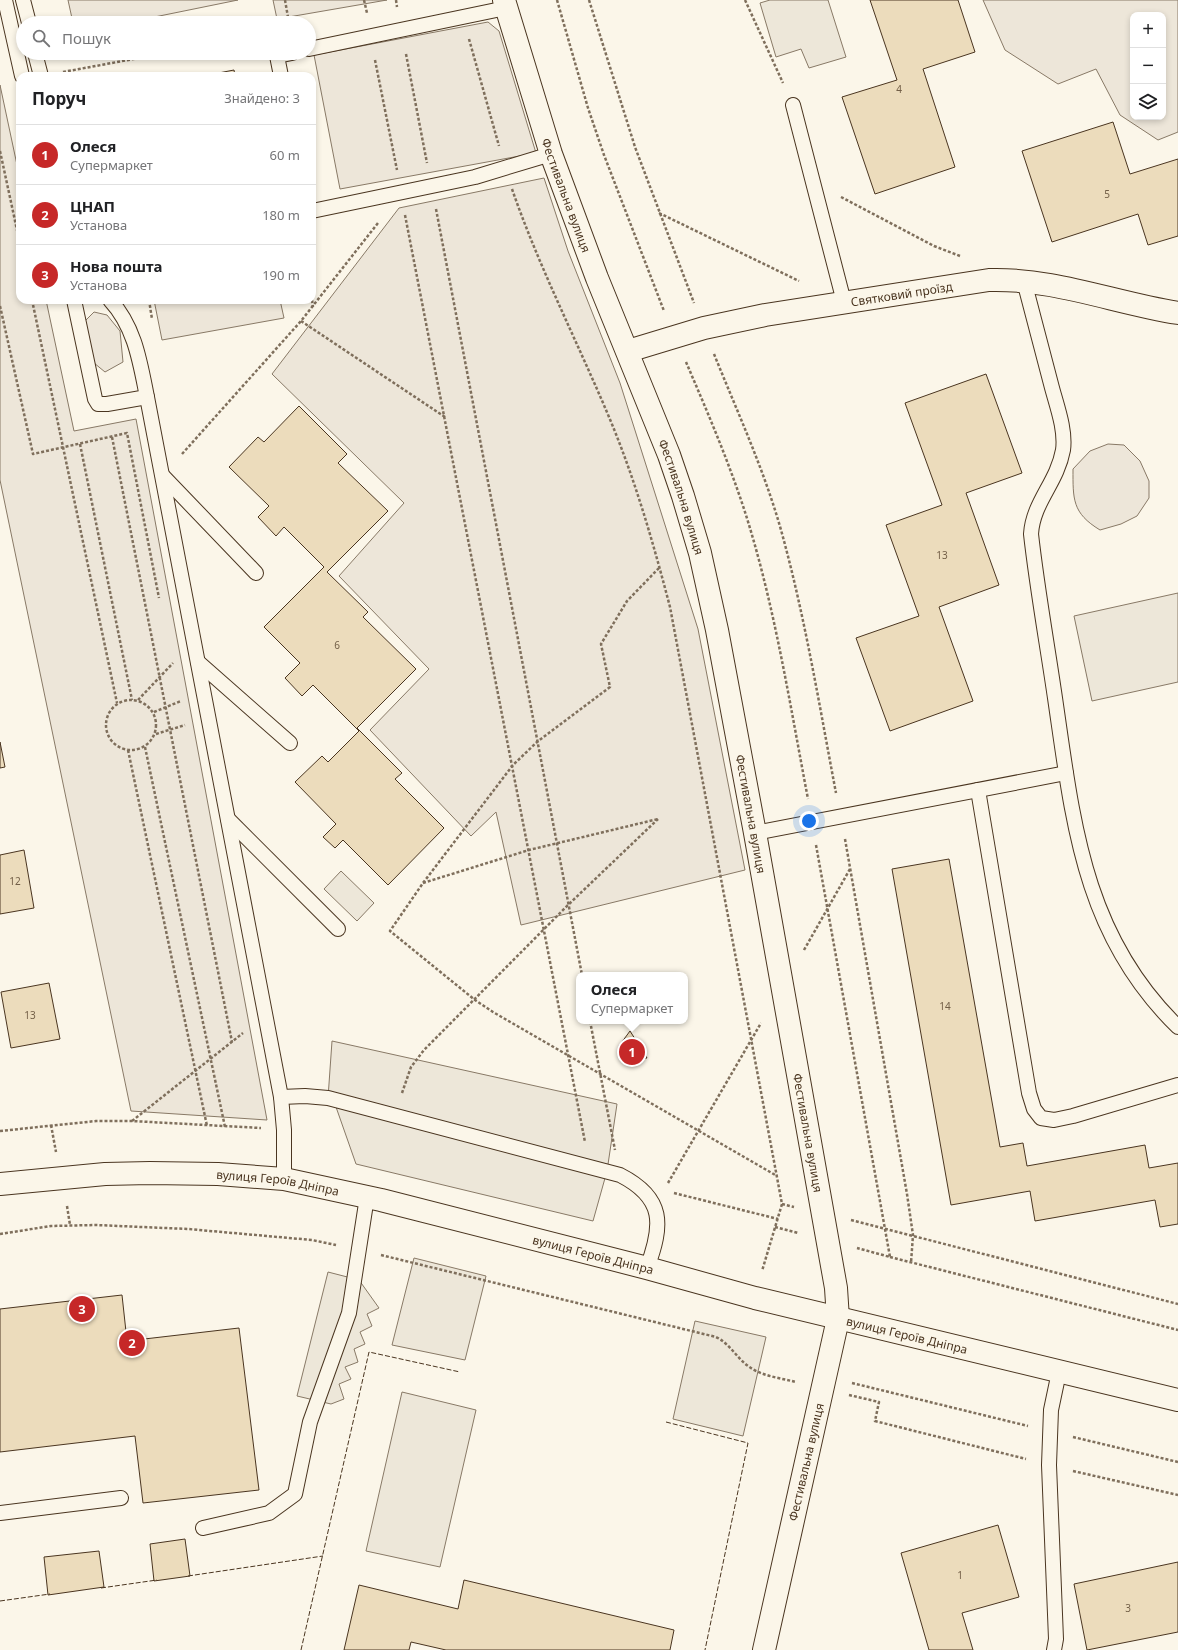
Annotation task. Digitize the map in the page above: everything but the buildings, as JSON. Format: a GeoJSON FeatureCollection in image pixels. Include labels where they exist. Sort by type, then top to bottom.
{"type":"FeatureCollection","features":[{"type":"Feature","properties":{"kind":"street","name":"Фестивальна вулиця"},"geometry":{"type":"LineString","coordinates":[[505,4],[551,154],[597,278],[628,351],[671,462],[700,553],[717,630],[756,833],[836,1288],[838,1319],[764,1650]]}},
{"type":"Feature","properties":{"kind":"street","name":"Святковий проїзд"},"geometry":{"type":"LineString","coordinates":[[628,351],[704,328],[794,310],[989,280],[1024,281],[1065,288],[1178,313]]}},
{"type":"Feature","properties":{"kind":"street","name":"вулиця Героїв Дніпра"},"geometry":{"type":"LineString","coordinates":[[0,1184],[69,1177],[142,1173],[218,1174],[284,1179],[367,1197],[647,1268],[838,1319],[1178,1400]]}},
{"type":"Feature","properties":{"kind":"lane"},"geometry":{"type":"LineString","coordinates":[[5,0],[16,49]]}},
{"type":"Feature","properties":{"kind":"lane"},"geometry":{"type":"LineString","coordinates":[[23,0],[26,16]]}},
{"type":"Feature","properties":{"kind":"lane"},"geometry":{"type":"LineString","coordinates":[[316,48],[463,17],[505,4]]}},
{"type":"Feature","properties":{"kind":"lane"},"geometry":{"type":"LineString","coordinates":[[18,60],[21,72]]}},
{"type":"Feature","properties":{"kind":"lane"},"geometry":{"type":"LineString","coordinates":[[37,60],[40,72]]}},
{"type":"Feature","properties":{"kind":"lane"},"geometry":{"type":"LineString","coordinates":[[278,60],[280,72]]}},
{"type":"Feature","properties":{"kind":"lane"},"geometry":{"type":"LineString","coordinates":[[793,105],[844,302]]}},
{"type":"Feature","properties":{"kind":"lane"},"geometry":{"type":"LineString","coordinates":[[316,210],[431,186],[505,168],[551,154]]}},
{"type":"Feature","properties":{"kind":"lane"},"geometry":{"type":"LineString","coordinates":[[1024,281],[1059,417],[1063,447],[1060,466],[1032,520],[1030,534],[1077,838],[1083,863],[1105,921],[1132,972],[1149,996],[1178,1027]]}},
{"type":"Feature","properties":{"kind":"lane"},"geometry":{"type":"LineString","coordinates":[[75,304],[95,399],[98,404],[107,404],[147,397]]}},
{"type":"Feature","properties":{"kind":"lane"},"geometry":{"type":"LineString","coordinates":[[113,304],[121,314],[133,338],[138,354],[163,476],[280,1097],[284,1130],[284,1179]]}},
{"type":"Feature","properties":{"kind":"lane"},"geometry":{"type":"LineString","coordinates":[[163,476],[256,573]]}},
{"type":"Feature","properties":{"kind":"lane"},"geometry":{"type":"LineString","coordinates":[[198,662],[290,743]]}},
{"type":"Feature","properties":{"kind":"lane"},"geometry":{"type":"LineString","coordinates":[[756,833],[1066,773]]}},
{"type":"Feature","properties":{"kind":"lane"},"geometry":{"type":"LineString","coordinates":[[978,790],[1029,1093],[1034,1109],[1041,1118],[1054,1120],[1073,1116],[1178,1085]]}},
{"type":"Feature","properties":{"kind":"lane"},"geometry":{"type":"LineString","coordinates":[[228,819],[338,929]]}},
{"type":"Feature","properties":{"kind":"lane"},"geometry":{"type":"LineString","coordinates":[[280,1097],[305,1096],[328,1098],[620,1175],[643,1190],[650,1199],[656,1211],[658,1232],[647,1268]]}},
{"type":"Feature","properties":{"kind":"lane"},"geometry":{"type":"LineString","coordinates":[[203,1528],[269,1513],[295,1494],[310,1422],[349,1312],[367,1197]]}},
{"type":"Feature","properties":{"kind":"lane"},"geometry":{"type":"LineString","coordinates":[[1054,1650],[1056,1639],[1049,1465],[1052,1398],[1059,1372]]}},
{"type":"Feature","properties":{"kind":"lane"},"geometry":{"type":"LineString","coordinates":[[0,1512],[121,1498]]}},
{"type":"Feature","properties":{"kind":"path"},"geometry":{"type":"LineString","coordinates":[[285,0],[288,16]]}},
{"type":"Feature","properties":{"kind":"path"},"geometry":{"type":"LineString","coordinates":[[589,0],[634,147],[704,328],[751,443],[771,498],[784,541],[802,620],[841,816],[895,1114],[913,1235],[911,1262]]}},
{"type":"Feature","properties":{"kind":"path"},"geometry":{"type":"LineString","coordinates":[[745,0],[793,105]]}},
{"type":"Feature","properties":{"kind":"path"},"geometry":{"type":"LineString","coordinates":[[463,17],[481,87],[505,168],[530,233],[624,455],[660,568],[683,672],[782,1204],[755,1298]]}},
{"type":"Feature","properties":{"kind":"path"},"geometry":{"type":"LineString","coordinates":[[401,30],[581,972]]}},
{"type":"Feature","properties":{"kind":"path"},"geometry":{"type":"LineString","coordinates":[[371,36],[590,1166]]}},
{"type":"Feature","properties":{"kind":"path"},"geometry":{"type":"LineString","coordinates":[[63,72],[128,60]]}},
{"type":"Feature","properties":{"kind":"path"},"geometry":{"type":"LineString","coordinates":[[0,151],[16,225]]}},
{"type":"Feature","properties":{"kind":"path"},"geometry":{"type":"LineString","coordinates":[[316,303],[401,193]]}},
{"type":"Feature","properties":{"kind":"path"},"geometry":{"type":"LineString","coordinates":[[837,195],[934,246],[962,256]]}},
{"type":"Feature","properties":{"kind":"path"},"geometry":{"type":"LineString","coordinates":[[659,213],[801,282]]}},
{"type":"Feature","properties":{"kind":"path"},"geometry":{"type":"LineString","coordinates":[[33,304],[117,703]]}},
{"type":"Feature","properties":{"kind":"path"},"geometry":{"type":"LineString","coordinates":[[179,457],[301,322],[315,304]]}},
{"type":"Feature","properties":{"kind":"path"},"geometry":{"type":"LineString","coordinates":[[0,306],[32,454],[127,433]]}},
{"type":"Feature","properties":{"kind":"path"},"geometry":{"type":"LineString","coordinates":[[301,322],[445,418]]}},
{"type":"Feature","properties":{"kind":"path"},"geometry":{"type":"LineString","coordinates":[[112,437],[232,1042]]}},
{"type":"Feature","properties":{"kind":"path"},"geometry":{"type":"LineString","coordinates":[[80,444],[132,700]]}},
{"type":"Feature","properties":{"kind":"path"},"geometry":{"type":"LineString","coordinates":[[660,568],[627,601],[601,644],[610,686],[537,742],[513,765],[423,883],[390,930],[475,1000],[601,1075],[777,1176]]}},
{"type":"Feature","properties":{"kind":"path"},"geometry":{"type":"LineString","coordinates":[[138,700],[194,641]]}},
{"type":"Feature","properties":{"kind":"path"},"geometry":{"type":"LineString","coordinates":[[154,712],[204,692]]}},
{"type":"Feature","properties":{"kind":"path"},"geometry":{"type":"LineString","coordinates":[[132,700],[138,700],[150,706],[154,712],[157,726],[151,742],[145,747],[137,750],[122,749],[111,740],[106,727],[108,714],[117,703],[132,700]]}},
{"type":"Feature","properties":{"kind":"path"},"geometry":{"type":"LineString","coordinates":[[155,734],[209,718]]}},
{"type":"Feature","properties":{"kind":"path"},"geometry":{"type":"LineString","coordinates":[[145,747],[225,1127]]}},
{"type":"Feature","properties":{"kind":"path"},"geometry":{"type":"LineString","coordinates":[[128,750],[207,1126]]}},
{"type":"Feature","properties":{"kind":"path"},"geometry":{"type":"LineString","coordinates":[[394,1116],[415,1061],[568,905],[658,819],[529,850],[423,883]]}},
{"type":"Feature","properties":{"kind":"path"},"geometry":{"type":"LineString","coordinates":[[668,1184],[751,1039],[784,986],[850,869]]}},
{"type":"Feature","properties":{"kind":"path"},"geometry":{"type":"LineString","coordinates":[[591,1024],[620,1175]]}},
{"type":"Feature","properties":{"kind":"path"},"geometry":{"type":"LineString","coordinates":[[132,1121],[243,1034]]}},
{"type":"Feature","properties":{"kind":"path"},"geometry":{"type":"LineString","coordinates":[[0,1131],[96,1121],[132,1121],[284,1130]]}},
{"type":"Feature","properties":{"kind":"path"},"geometry":{"type":"LineString","coordinates":[[672,1193],[778,1219]]}},
{"type":"Feature","properties":{"kind":"path"},"geometry":{"type":"LineString","coordinates":[[782,1204],[913,1235],[1178,1304]]}},
{"type":"Feature","properties":{"kind":"path"},"geometry":{"type":"LineString","coordinates":[[0,1234],[57,1226],[124,1226],[312,1240],[716,1337],[726,1342],[740,1359],[757,1372],[824,1382],[1178,1462]]}},
{"type":"Feature","properties":{"kind":"path"},"geometry":{"type":"LineString","coordinates":[[890,1257],[1178,1330]]}},
{"type":"Feature","properties":{"kind":"path"},"geometry":{"type":"LineString","coordinates":[[824,1382],[878,1402],[875,1421],[1049,1465],[1178,1495]]}},
{"type":"Feature","properties":{"kind":"shaded area"},"geometry":{"type":"Polygon","coordinates":[[[68,0],[238,0],[159,16],[71,16],[68,0]]]}},
{"type":"Feature","properties":{"kind":"shaded area"},"geometry":{"type":"Polygon","coordinates":[[[273,0],[387,0],[294,16],[276,16],[273,0]]]}},
{"type":"Feature","properties":{"kind":"shaded area"},"geometry":{"type":"Polygon","coordinates":[[[770,0],[828,0],[846,57],[809,68],[801,49],[776,57],[760,3],[770,0]]]}},
{"type":"Feature","properties":{"kind":"shaded area"},"geometry":{"type":"Polygon","coordinates":[[[983,0],[1178,0],[1178,132],[1158,140],[1120,115],[1096,69],[1058,84],[1005,50],[983,0]]]}},
{"type":"Feature","properties":{"kind":"shaded area"},"geometry":{"type":"Polygon","coordinates":[[[488,22],[499,31],[536,153],[340,189],[315,60],[316,55],[488,22]]]}},
{"type":"Feature","properties":{"kind":"shaded area"},"geometry":{"type":"Polygon","coordinates":[[[0,85],[16,160],[16,304],[47,304],[74,431],[136,419],[267,1120],[131,1111],[0,480],[0,85]]]}},
{"type":"Feature","properties":{"kind":"shaded area"},"geometry":{"type":"Polygon","coordinates":[[[544,178],[568,251],[620,383],[698,629],[745,870],[521,925],[496,812],[471,836],[370,730],[429,669],[339,576],[404,503],[272,374],[399,208],[544,178]]]}},
{"type":"Feature","properties":{"kind":"shaded area"},"geometry":{"type":"Polygon","coordinates":[[[155,304],[281,304],[284,318],[162,340],[155,304]]]}},
{"type":"Feature","properties":{"kind":"shaded area"},"geometry":{"type":"Polygon","coordinates":[[[94,312],[107,315],[120,331],[123,362],[105,372],[88,358],[83,323],[94,312]]]}},
{"type":"Feature","properties":{"kind":"shaded area"},"geometry":{"type":"Polygon","coordinates":[[[1108,444],[1124,445],[1140,461],[1149,481],[1149,498],[1137,516],[1121,524],[1100,530],[1084,518],[1079,511],[1074,497],[1073,469],[1090,451],[1108,444]]]}},
{"type":"Feature","properties":{"kind":"shaded area"},"geometry":{"type":"Polygon","coordinates":[[[1178,593],[1178,682],[1092,701],[1074,616],[1178,593]]]}},
{"type":"Feature","properties":{"kind":"shaded area"},"geometry":{"type":"Polygon","coordinates":[[[341,871],[374,903],[357,921],[324,889],[341,871]]]}},
{"type":"Feature","properties":{"kind":"shaded area"},"geometry":{"type":"Polygon","coordinates":[[[332,1041],[617,1104],[607,1171],[593,1221],[356,1164],[336,1107],[328,1098],[332,1041]]]}},
{"type":"Feature","properties":{"kind":"shaded area"},"geometry":{"type":"Polygon","coordinates":[[[414,1258],[486,1276],[465,1360],[392,1345],[414,1258]]]}},
{"type":"Feature","properties":{"kind":"shaded area"},"geometry":{"type":"Polygon","coordinates":[[[328,1272],[359,1280],[379,1308],[367,1314],[372,1326],[360,1332],[365,1344],[354,1349],[358,1362],[345,1367],[351,1379],[339,1384],[344,1399],[331,1404],[297,1396],[328,1272]]]}},
{"type":"Feature","properties":{"kind":"shaded area"},"geometry":{"type":"Polygon","coordinates":[[[695,1321],[766,1337],[743,1436],[673,1419],[695,1321]]]}},
{"type":"Feature","properties":{"kind":"shaded area"},"geometry":{"type":"Polygon","coordinates":[[[402,1392],[476,1410],[440,1567],[366,1551],[402,1392]]]}},
{"type":"Feature","properties":{"kind":"fence"},"geometry":{"type":"LineString","coordinates":[[301,1650],[369,1352],[460,1372]]}},
{"type":"Feature","properties":{"kind":"fence"},"geometry":{"type":"LineString","coordinates":[[666,1422],[748,1443],[705,1650]]}},
{"type":"Feature","properties":{"kind":"fence"},"geometry":{"type":"LineString","coordinates":[[188,1576],[323,1556]]}},
{"type":"Feature","properties":{"kind":"fence"},"geometry":{"type":"LineString","coordinates":[[101,1588],[157,1580]]}},
{"type":"Feature","properties":{"kind":"fence"},"geometry":{"type":"LineString","coordinates":[[0,1601],[50,1594]]}},
{"type":"Feature","properties":{"kind":"place","name":"Олеся"},"geometry":{"type":"Point","coordinates":[632,1052]}},
{"type":"Feature","properties":{"kind":"place","name":"Нова пошта"},"geometry":{"type":"Point","coordinates":[82,1309]}},
{"type":"Feature","properties":{"kind":"place","name":"ЦНАП"},"geometry":{"type":"Point","coordinates":[132,1343]}}]}
